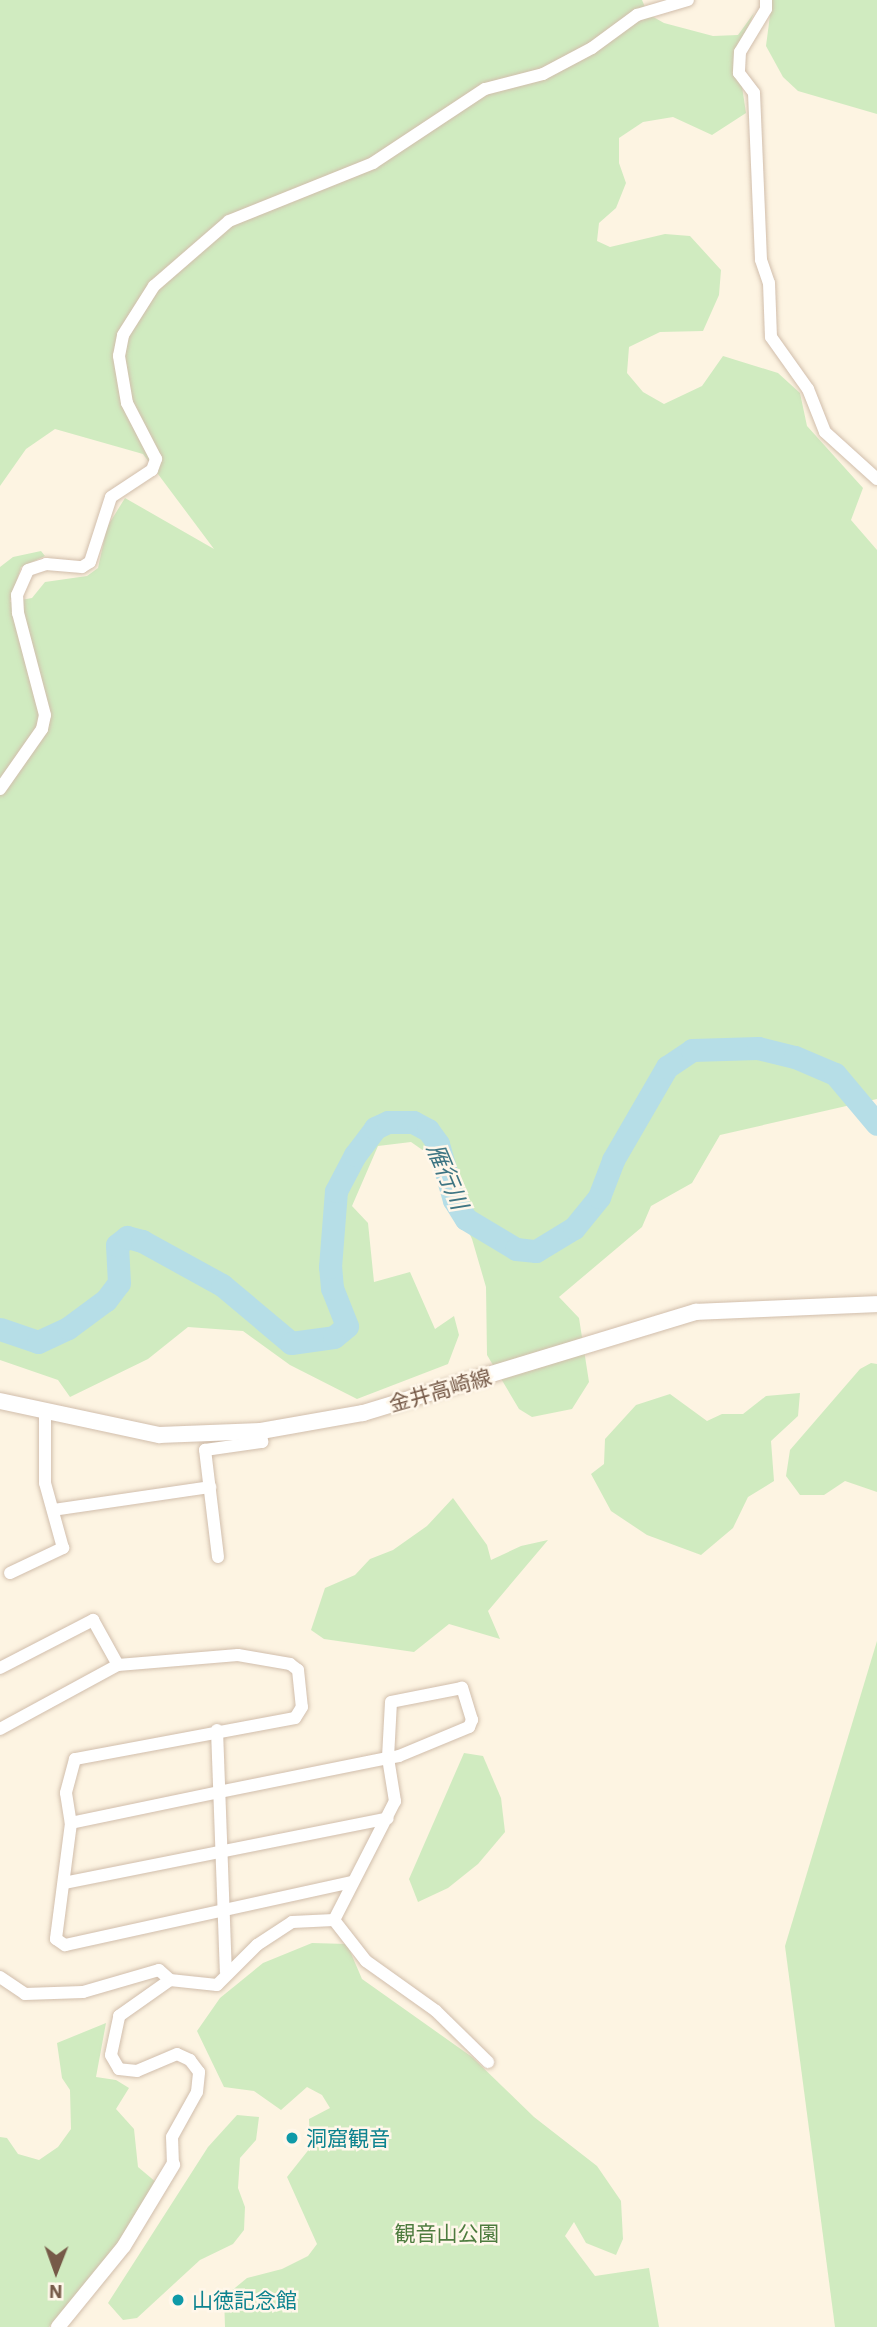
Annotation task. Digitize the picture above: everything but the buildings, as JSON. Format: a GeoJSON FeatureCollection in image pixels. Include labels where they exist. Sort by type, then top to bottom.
{"type":"FeatureCollection","features":[{"type":"Feature","properties":{"kind":"main road","name":"金井高崎線"},"geometry":{"type":"LineString","coordinates":[[0,1401],[159,1435],[261,1431],[363,1413],[580,1350],[647,1324],[696,1312],[877,1304]]}},
{"type":"Feature","properties":{"kind":"street"},"geometry":{"type":"LineString","coordinates":[[0,789],[42,729],[45,715],[18,613],[17,594],[28,570],[46,564],[82,567],[90,562],[111,498],[152,470],[156,459],[127,403],[120,356],[123,335],[154,286],[229,221],[373,163],[485,89],[543,74],[592,48],[637,15],[688,0]]}},
{"type":"Feature","properties":{"kind":"street"},"geometry":{"type":"LineString","coordinates":[[766,0],[766,9],[740,52],[739,73],[754,93],[761,260],[769,283],[771,337],[808,389],[825,432],[877,479]]}},
{"type":"Feature","properties":{"kind":"street"},"geometry":{"type":"LineString","coordinates":[[10,1573],[63,1548],[45,1483],[44,1411]]}},
{"type":"Feature","properties":{"kind":"street"},"geometry":{"type":"LineString","coordinates":[[218,1557],[205,1450],[262,1442],[261,1431]]}},
{"type":"Feature","properties":{"kind":"street"},"geometry":{"type":"LineString","coordinates":[[53,1510],[210,1487]]}},
{"type":"Feature","properties":{"kind":"street"},"geometry":{"type":"LineString","coordinates":[[0,1668],[93,1620],[118,1665]]}},
{"type":"Feature","properties":{"kind":"street"},"geometry":{"type":"LineString","coordinates":[[0,1729],[118,1665],[238,1655],[290,1664],[298,1670],[299,1716],[75,1759],[66,1793],[71,1823],[56,1938],[61,1945],[352,1882]]}},
{"type":"Feature","properties":{"kind":"street"},"geometry":{"type":"LineString","coordinates":[[71,1823],[388,1758],[469,1727],[472,1720],[464,1690],[394,1700],[388,1717],[388,1758],[396,1796],[388,1818],[334,1920]]}},
{"type":"Feature","properties":{"kind":"street"},"geometry":{"type":"LineString","coordinates":[[217,1730],[226,1972]]}},
{"type":"Feature","properties":{"kind":"street"},"geometry":{"type":"LineString","coordinates":[[64,1883],[388,1818]]}},
{"type":"Feature","properties":{"kind":"street"},"geometry":{"type":"LineString","coordinates":[[0,1978],[25,1994],[83,1992],[159,1970],[170,1980],[217,1984],[226,1972],[292,1922],[334,1920]]}},
{"type":"Feature","properties":{"kind":"street"},"geometry":{"type":"LineString","coordinates":[[334,1920],[366,1961],[436,2011],[488,2062]]}},
{"type":"Feature","properties":{"kind":"street"},"geometry":{"type":"LineString","coordinates":[[58,2327],[124,2246],[173,2165],[172,2137],[197,2092],[200,2072],[177,2054],[128,2073],[120,2069],[111,2055],[122,2011],[170,1980]]}},
{"type":"Feature","properties":{"kind":"green space"},"geometry":{"type":"Polygon","coordinates":[[[0,0],[642,0],[648,14],[664,23],[713,36],[738,35],[754,13],[737,53],[746,113],[712,135],[673,117],[643,122],[619,138],[619,163],[626,183],[616,208],[599,223],[597,241],[610,247],[665,234],[690,236],[721,270],[719,295],[703,331],[660,332],[629,347],[627,373],[643,392],[664,404],[702,386],[723,356],[778,373],[800,393],[807,426],[863,488],[851,520],[877,550],[877,1099],[720,1135],[692,1183],[651,1206],[642,1227],[559,1297],[579,1318],[589,1382],[572,1409],[532,1417],[519,1409],[487,1355],[486,1287],[472,1239],[434,1158],[411,1142],[378,1146],[352,1206],[368,1223],[374,1282],[410,1272],[435,1329],[454,1316],[459,1335],[448,1364],[357,1399],[290,1365],[243,1331],[188,1327],[148,1359],[70,1397],[58,1380],[0,1360],[0,567],[13,557],[41,551],[45,556],[21,567],[10,602],[32,598],[45,582],[87,576],[98,568],[107,527],[125,498],[214,549],[143,454],[55,429],[26,449],[0,486],[0,0]]]}},
{"type":"Feature","properties":{"kind":"green space"},"geometry":{"type":"Polygon","coordinates":[[[772,0],[877,0],[877,114],[798,91],[783,77],[766,46],[772,0]]]}},
{"type":"Feature","properties":{"kind":"green space"},"geometry":{"type":"Polygon","coordinates":[[[871,1363],[877,1364],[877,1492],[845,1481],[824,1495],[800,1495],[786,1476],[790,1450],[860,1369],[871,1363]]]}},
{"type":"Feature","properties":{"kind":"green space"},"geometry":{"type":"Polygon","coordinates":[[[800,1393],[798,1416],[771,1441],[774,1481],[748,1497],[733,1528],[701,1555],[647,1535],[611,1511],[591,1474],[604,1464],[605,1439],[636,1405],[670,1394],[707,1421],[722,1414],[743,1414],[766,1396],[800,1393]]]}},
{"type":"Feature","properties":{"kind":"green space"},"geometry":{"type":"Polygon","coordinates":[[[453,1498],[487,1545],[491,1560],[521,1546],[548,1540],[488,1611],[500,1639],[449,1624],[414,1652],[324,1639],[311,1630],[325,1588],[355,1575],[370,1559],[393,1550],[427,1526],[453,1498]]]}},
{"type":"Feature","properties":{"kind":"green space"},"geometry":{"type":"Polygon","coordinates":[[[877,1641],[877,2327],[835,2327],[785,1946],[877,1641]]]}},
{"type":"Feature","properties":{"kind":"green space"},"geometry":{"type":"Polygon","coordinates":[[[464,1753],[483,1756],[501,1798],[505,1832],[478,1864],[448,1888],[418,1902],[409,1879],[464,1753]]]}},
{"type":"Feature","properties":{"kind":"green space","name":"観音山公園"},"geometry":{"type":"Polygon","coordinates":[[[312,1943],[347,1944],[362,1979],[472,2057],[534,2117],[597,2166],[621,2201],[623,2239],[616,2255],[586,2243],[574,2222],[565,2236],[595,2276],[649,2268],[659,2327],[225,2327],[224,2297],[247,2278],[282,2269],[308,2256],[317,2244],[287,2177],[310,2148],[309,2119],[330,2108],[322,2095],[307,2087],[281,2110],[254,2091],[224,2087],[197,2031],[220,1998],[263,1963],[312,1943]]]}},
{"type":"Feature","properties":{"kind":"green space"},"geometry":{"type":"Polygon","coordinates":[[[106,2023],[96,2077],[116,2080],[129,2088],[116,2109],[134,2129],[138,2167],[157,2183],[116,2245],[49,2327],[0,2327],[0,2137],[7,2138],[18,2154],[39,2160],[58,2147],[71,2129],[70,2090],[62,2078],[57,2043],[106,2023]]]}},
{"type":"Feature","properties":{"kind":"green space"},"geometry":{"type":"Polygon","coordinates":[[[237,2115],[259,2117],[256,2140],[240,2158],[238,2188],[245,2207],[244,2230],[233,2244],[200,2260],[137,2318],[123,2320],[108,2303],[208,2147],[237,2115]]]}},
{"type":"Feature","properties":{"kind":"waterway","name":"雁行川"},"geometry":{"type":"LineString","coordinates":[[0,1329],[38,1342],[68,1328],[106,1300],[119,1283],[117,1245],[127,1237],[142,1241],[222,1285],[291,1343],[334,1337],[347,1326],[332,1288],[330,1267],[336,1191],[355,1155],[375,1128],[388,1122],[413,1122],[428,1130],[438,1144],[454,1200],[466,1219],[516,1249],[536,1251],[574,1228],[599,1197],[613,1160],[667,1067],[692,1050],[758,1048],[795,1057],[835,1074],[877,1124]]}},
{"type":"Feature","properties":{"kind":"place","name":"洞窟観音"},"geometry":{"type":"Point","coordinates":[292,2138]}},
{"type":"Feature","properties":{"kind":"place","name":"山徳記念館"},"geometry":{"type":"Point","coordinates":[178,2300]}}]}
